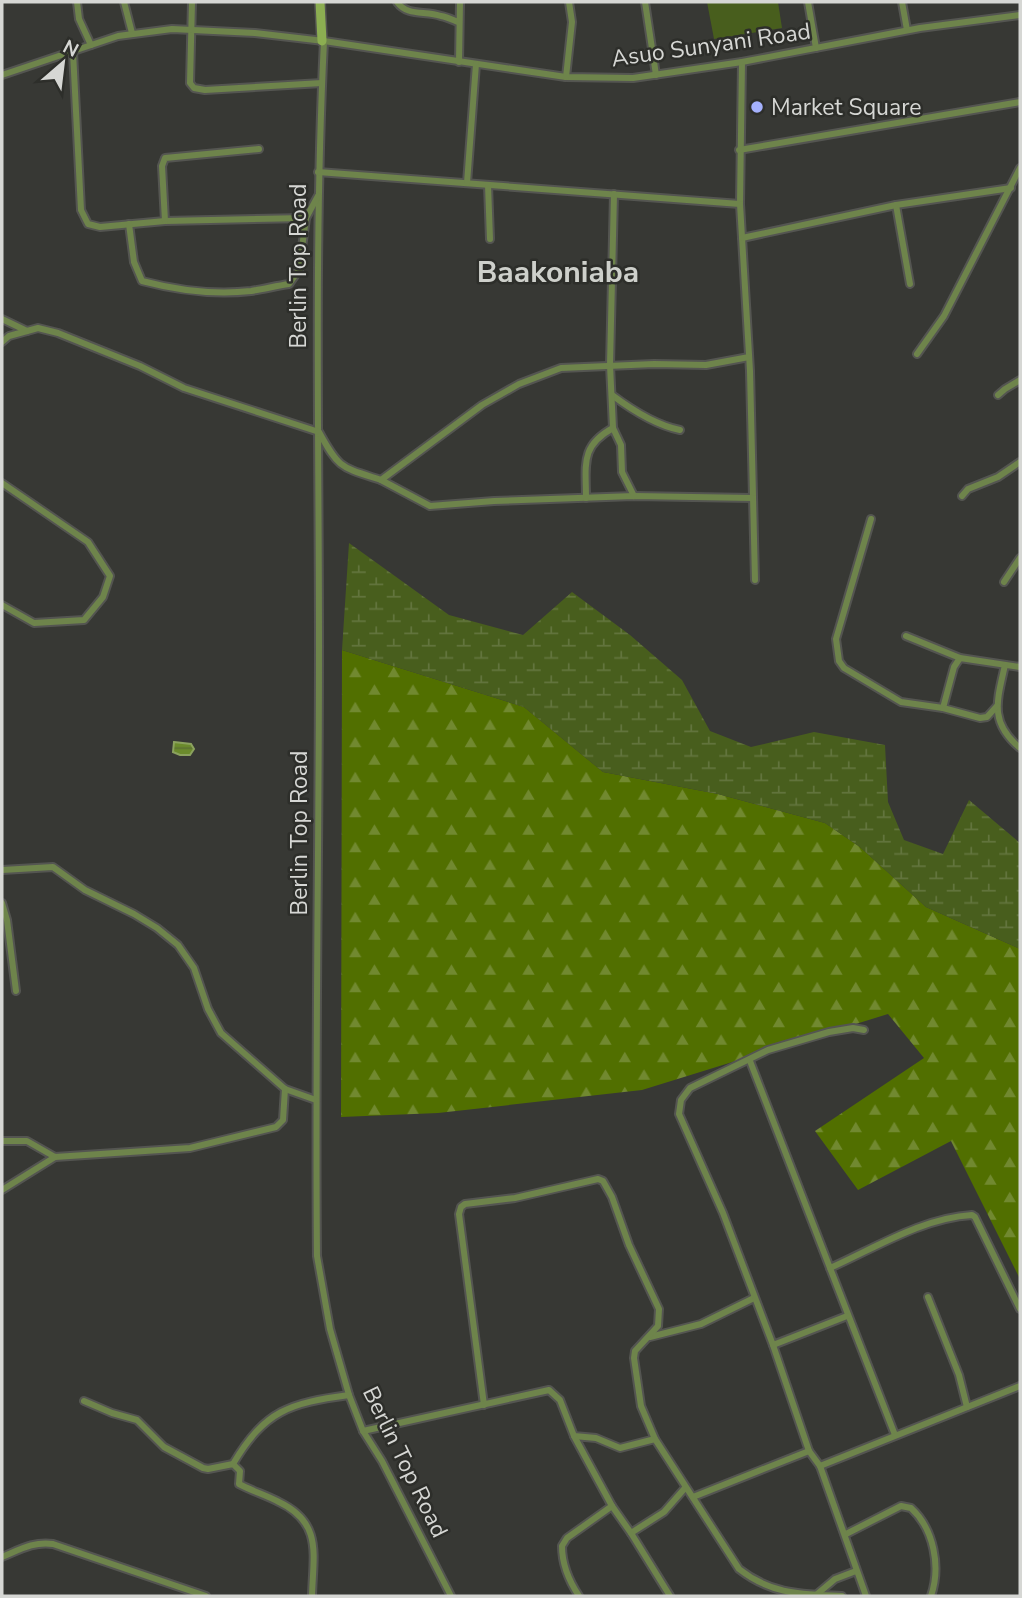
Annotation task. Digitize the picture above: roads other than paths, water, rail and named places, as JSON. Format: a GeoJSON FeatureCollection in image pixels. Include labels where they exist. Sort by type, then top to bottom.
{"type":"FeatureCollection","features":[{"type":"Feature","properties":{"kind":"street"},"geometry":{"type":"LineString","coordinates":[[78,2],[79,19],[92,45]]}},
{"type":"Feature","properties":{"kind":"street"},"geometry":{"type":"LineString","coordinates":[[124,2],[132,33]]}},
{"type":"Feature","properties":{"kind":"street"},"geometry":{"type":"LineString","coordinates":[[192,2],[191,83],[194,88],[205,90],[322,83]]}},
{"type":"Feature","properties":{"kind":"street","name":"Berlin Top Road"},"geometry":{"type":"LineString","coordinates":[[320,2],[323,41],[317,284],[317,1256],[330,1329],[349,1395],[363,1431],[382,1461],[451,1596]]}},
{"type":"Feature","properties":{"kind":"street"},"geometry":{"type":"LineString","coordinates":[[397,2],[402,9],[408,11],[441,15],[458,22]]}},
{"type":"Feature","properties":{"kind":"street"},"geometry":{"type":"LineString","coordinates":[[459,62],[460,2]]}},
{"type":"Feature","properties":{"kind":"street"},"geometry":{"type":"LineString","coordinates":[[566,77],[572,22],[569,2]]}},
{"type":"Feature","properties":{"kind":"street"},"geometry":{"type":"LineString","coordinates":[[645,2],[656,75]]}},
{"type":"Feature","properties":{"kind":"street"},"geometry":{"type":"LineString","coordinates":[[808,2],[816,48]]}},
{"type":"Feature","properties":{"kind":"street"},"geometry":{"type":"LineString","coordinates":[[902,2],[907,30]]}},
{"type":"Feature","properties":{"kind":"street","name":"Asuo Sunyani Road"},"geometry":{"type":"LineString","coordinates":[[2,75],[132,33],[192,30],[256,33],[323,41],[566,77],[633,78],[742,62],[907,30],[1020,15]]}},
{"type":"Feature","properties":{"kind":"street"},"geometry":{"type":"LineString","coordinates":[[72,52],[81,210],[88,224],[100,228],[165,221],[306,218]]}},
{"type":"Feature","properties":{"kind":"street"},"geometry":{"type":"LineString","coordinates":[[742,62],[740,204],[749,357],[755,580]]}},
{"type":"Feature","properties":{"kind":"street"},"geometry":{"type":"LineString","coordinates":[[467,183],[476,64]]}},
{"type":"Feature","properties":{"kind":"street"},"geometry":{"type":"LineString","coordinates":[[739,150],[1020,102]]}},
{"type":"Feature","properties":{"kind":"street"},"geometry":{"type":"LineString","coordinates":[[165,221],[162,166],[165,158],[259,149]]}},
{"type":"Feature","properties":{"kind":"street"},"geometry":{"type":"LineString","coordinates":[[918,354],[944,316],[1020,168]]}},
{"type":"Feature","properties":{"kind":"street"},"geometry":{"type":"LineString","coordinates":[[318,172],[740,204]]}},
{"type":"Feature","properties":{"kind":"street"},"geometry":{"type":"LineString","coordinates":[[488,185],[491,239]]}},
{"type":"Feature","properties":{"kind":"street"},"geometry":{"type":"LineString","coordinates":[[742,238],[896,205],[1011,188]]}},
{"type":"Feature","properties":{"kind":"street"},"geometry":{"type":"LineString","coordinates":[[129,224],[134,262],[142,281],[191,290],[250,291],[289,284],[299,270],[306,218],[318,194]]}},
{"type":"Feature","properties":{"kind":"street"},"geometry":{"type":"LineString","coordinates":[[614,194],[610,365],[613,428],[621,445],[622,472],[634,496]]}},
{"type":"Feature","properties":{"kind":"street"},"geometry":{"type":"LineString","coordinates":[[896,205],[910,284]]}},
{"type":"Feature","properties":{"kind":"street"},"geometry":{"type":"LineString","coordinates":[[2,319],[27,331]]}},
{"type":"Feature","properties":{"kind":"street"},"geometry":{"type":"LineString","coordinates":[[2,342],[9,336],[38,328],[58,333],[140,366],[184,388],[319,432],[333,458],[342,466],[381,480],[430,506],[634,496],[752,498]]}},
{"type":"Feature","properties":{"kind":"street"},"geometry":{"type":"LineString","coordinates":[[381,480],[482,405],[519,384],[561,368],[706,365],[749,357]]}},
{"type":"Feature","properties":{"kind":"street"},"geometry":{"type":"LineString","coordinates":[[998,395],[1020,380]]}},
{"type":"Feature","properties":{"kind":"street"},"geometry":{"type":"LineString","coordinates":[[612,395],[633,410],[680,430]]}},
{"type":"Feature","properties":{"kind":"street"},"geometry":{"type":"LineString","coordinates":[[586,498],[586,454],[600,435],[613,428]]}},
{"type":"Feature","properties":{"kind":"street"},"geometry":{"type":"LineString","coordinates":[[962,496],[968,489],[998,477],[1020,462]]}},
{"type":"Feature","properties":{"kind":"street"},"geometry":{"type":"LineString","coordinates":[[2,483],[88,542],[110,576],[103,597],[84,620],[34,623],[2,605]]}},
{"type":"Feature","properties":{"kind":"street"},"geometry":{"type":"LineString","coordinates":[[871,519],[836,639],[839,661],[844,668],[901,702],[943,708],[980,718],[987,717],[997,706]]}},
{"type":"Feature","properties":{"kind":"street"},"geometry":{"type":"LineString","coordinates":[[1004,582],[1020,558]]}},
{"type":"Feature","properties":{"kind":"street"},"geometry":{"type":"LineString","coordinates":[[906,636],[960,658],[1020,667]]}},
{"type":"Feature","properties":{"kind":"street"},"geometry":{"type":"LineString","coordinates":[[943,708],[954,667],[960,658]]}},
{"type":"Feature","properties":{"kind":"street"},"geometry":{"type":"LineString","coordinates":[[1005,665],[997,706],[1001,730],[1020,748]]}},
{"type":"Feature","properties":{"kind":"street"},"geometry":{"type":"LineString","coordinates":[[2,870],[53,867],[85,890],[134,914],[157,929],[178,945],[194,968],[208,1009],[221,1033],[285,1089],[316,1100]]}},
{"type":"Feature","properties":{"kind":"street"},"geometry":{"type":"LineString","coordinates":[[2,903],[7,920],[16,991]]}},
{"type":"Feature","properties":{"kind":"street"},"geometry":{"type":"LineString","coordinates":[[864,1030],[853,1028],[830,1032],[768,1050],[690,1088],[681,1100],[679,1114],[723,1213],[773,1345],[809,1451],[820,1466],[846,1534],[866,1596]]}},
{"type":"Feature","properties":{"kind":"street"},"geometry":{"type":"LineString","coordinates":[[750,1061],[895,1435]]}},
{"type":"Feature","properties":{"kind":"street"},"geometry":{"type":"LineString","coordinates":[[2,1190],[55,1157],[190,1148],[272,1129],[283,1120],[285,1089]]}},
{"type":"Feature","properties":{"kind":"street"},"geometry":{"type":"LineString","coordinates":[[2,1141],[27,1141],[55,1157]]}},
{"type":"Feature","properties":{"kind":"street"},"geometry":{"type":"LineString","coordinates":[[484,1405],[459,1214],[462,1205],[515,1198],[598,1179],[603,1181],[659,1310],[660,1321],[649,1338],[635,1352],[634,1366],[641,1406],[655,1439],[739,1569],[756,1583],[798,1594],[842,1596]]}},
{"type":"Feature","properties":{"kind":"street"},"geometry":{"type":"LineString","coordinates":[[830,1268],[899,1235],[943,1220],[972,1215],[1020,1309]]}},
{"type":"Feature","properties":{"kind":"street"},"geometry":{"type":"LineString","coordinates":[[928,1297],[959,1376],[967,1407]]}},
{"type":"Feature","properties":{"kind":"street"},"geometry":{"type":"LineString","coordinates":[[649,1338],[701,1324],[754,1298]]}},
{"type":"Feature","properties":{"kind":"street"},"geometry":{"type":"LineString","coordinates":[[773,1345],[848,1316]]}},
{"type":"Feature","properties":{"kind":"street"},"geometry":{"type":"LineString","coordinates":[[820,1466],[1020,1385]]}},
{"type":"Feature","properties":{"kind":"street"},"geometry":{"type":"LineString","coordinates":[[363,1431],[549,1390],[560,1400],[574,1436],[612,1506],[670,1596]]}},
{"type":"Feature","properties":{"kind":"street"},"geometry":{"type":"LineString","coordinates":[[84,1401],[137,1420],[164,1447],[208,1469],[233,1464],[250,1437],[282,1411],[300,1402],[349,1395]]}},
{"type":"Feature","properties":{"kind":"street"},"geometry":{"type":"LineString","coordinates":[[574,1436],[596,1438],[620,1448],[655,1439]]}},
{"type":"Feature","properties":{"kind":"street"},"geometry":{"type":"LineString","coordinates":[[693,1497],[809,1451]]}},
{"type":"Feature","properties":{"kind":"street"},"geometry":{"type":"LineString","coordinates":[[233,1464],[240,1471],[239,1484],[296,1512],[309,1526],[313,1547],[312,1596]]}},
{"type":"Feature","properties":{"kind":"street"},"geometry":{"type":"LineString","coordinates":[[631,1533],[664,1512],[685,1488]]}},
{"type":"Feature","properties":{"kind":"street"},"geometry":{"type":"LineString","coordinates":[[579,1596],[570,1584],[562,1546],[567,1538],[612,1506]]}},
{"type":"Feature","properties":{"kind":"street"},"geometry":{"type":"LineString","coordinates":[[846,1534],[901,1506],[911,1508],[924,1521],[932,1542],[937,1573],[931,1596]]}},
{"type":"Feature","properties":{"kind":"street"},"geometry":{"type":"LineString","coordinates":[[2,1557],[42,1542],[53,1544],[205,1596]]}},
{"type":"Feature","properties":{"kind":"street"},"geometry":{"type":"LineString","coordinates":[[815,1596],[835,1578],[856,1571]]}},
{"type":"Feature","properties":{"kind":"place","name":"Market Square"},"geometry":{"type":"Point","coordinates":[757,107]}},
{"type":"Feature","properties":{"kind":"district","name":"Baakoniaba"},"geometry":{"type":"Point","coordinates":[558,272]}}]}
